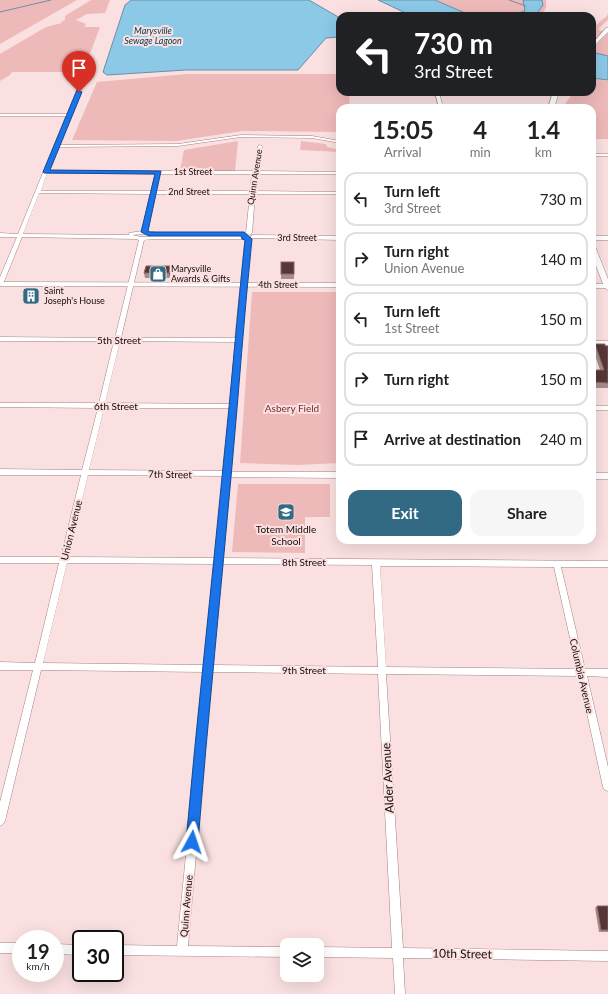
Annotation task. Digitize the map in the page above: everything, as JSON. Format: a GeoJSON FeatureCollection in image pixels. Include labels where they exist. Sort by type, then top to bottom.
{"type":"FeatureCollection","features":[{"type":"Feature","properties":{"kind":"main road"},"geometry":{"type":"LineString","coordinates":[[596,42],[607,30]]}},
{"type":"Feature","properties":{"kind":"main road"},"geometry":{"type":"LineString","coordinates":[[596,256],[608,286],[596,286]]}},
{"type":"Feature","properties":{"kind":"main road","name":"4th Street"},"geometry":{"type":"LineString","coordinates":[[0,284],[336,285]]}},
{"type":"Feature","properties":{"kind":"street"},"geometry":{"type":"LineString","coordinates":[[0,284],[84,78]]}},
{"type":"Feature","properties":{"kind":"street"},"geometry":{"type":"LineString","coordinates":[[0,115],[70,114]]}},
{"type":"Feature","properties":{"kind":"street"},"geometry":{"type":"LineString","coordinates":[[57,146],[178,145],[241,136],[312,137],[336,141]]}},
{"type":"Feature","properties":{"kind":"street","name":"Quinn Avenue"},"geometry":{"type":"LineString","coordinates":[[182,951],[207,669],[227,474],[243,284],[254,174],[258,170],[260,146]]}},
{"type":"Feature","properties":{"kind":"street"},"geometry":{"type":"LineString","coordinates":[[596,155],[608,155]]}},
{"type":"Feature","properties":{"kind":"street","name":"1st Street"},"geometry":{"type":"LineString","coordinates":[[46,172],[336,173]]}},
{"type":"Feature","properties":{"kind":"street","name":"Union Avenue"},"geometry":{"type":"LineString","coordinates":[[0,821],[158,172]]}},
{"type":"Feature","properties":{"kind":"street","name":"2nd Street"},"geometry":{"type":"LineString","coordinates":[[38,192],[336,193]]}},
{"type":"Feature","properties":{"kind":"street","name":"3rd Street"},"geometry":{"type":"LineString","coordinates":[[0,235],[336,235]]}},
{"type":"Feature","properties":{"kind":"street","name":"3rd Street"},"geometry":{"type":"LineString","coordinates":[[249,236],[336,238]]}},
{"type":"Feature","properties":{"kind":"street"},"geometry":{"type":"LineString","coordinates":[[596,238],[608,238]]}},
{"type":"Feature","properties":{"kind":"street","name":"5th Street"},"geometry":{"type":"LineString","coordinates":[[0,339],[238,340]]}},
{"type":"Feature","properties":{"kind":"street"},"geometry":{"type":"LineString","coordinates":[[596,343],[608,343]]}},
{"type":"Feature","properties":{"kind":"street","name":"6th Street"},"geometry":{"type":"LineString","coordinates":[[0,405],[232,406]]}},
{"type":"Feature","properties":{"kind":"street"},"geometry":{"type":"LineString","coordinates":[[596,408],[608,408]]}},
{"type":"Feature","properties":{"kind":"street","name":"7th Street"},"geometry":{"type":"LineString","coordinates":[[0,472],[336,475]]}},
{"type":"Feature","properties":{"kind":"street"},"geometry":{"type":"LineString","coordinates":[[596,476],[608,476]]}},
{"type":"Feature","properties":{"kind":"street","name":"8th Street"},"geometry":{"type":"LineString","coordinates":[[0,560],[608,564]]}},
{"type":"Feature","properties":{"kind":"street","name":"Alder Avenue"},"geometry":{"type":"LineString","coordinates":[[376,563],[400,994]]}},
{"type":"Feature","properties":{"kind":"street","name":"Columbia Avenue"},"geometry":{"type":"LineString","coordinates":[[557,564],[608,788]]}},
{"type":"Feature","properties":{"kind":"street","name":"9th Street"},"geometry":{"type":"LineString","coordinates":[[0,666],[608,673]]}},
{"type":"Feature","properties":{"kind":"street"},"geometry":{"type":"LineString","coordinates":[[0,948],[12,948]]}},
{"type":"Feature","properties":{"kind":"street"},"geometry":{"type":"LineString","coordinates":[[124,950],[280,952]]}},
{"type":"Feature","properties":{"kind":"street","name":"10th Street"},"geometry":{"type":"LineString","coordinates":[[324,952],[608,956]]}},
{"type":"Feature","properties":{"kind":"green space"},"geometry":{"type":"Polygon","coordinates":[[[0,0],[77,0],[0,44],[0,0]]]}},
{"type":"Feature","properties":{"kind":"green space"},"geometry":{"type":"Polygon","coordinates":[[[91,0],[110,0],[105,13],[87,14],[76,20],[86,24],[84,27],[100,27],[83,72],[12,72],[0,81],[0,54],[46,27],[62,23],[61,22],[65,20],[65,16],[91,0]]]}},
{"type":"Feature","properties":{"kind":"green space"},"geometry":{"type":"Polygon","coordinates":[[[435,0],[546,0],[546,7],[543,12],[463,12],[435,0]]]}},
{"type":"Feature","properties":{"kind":"green space"},"geometry":{"type":"Polygon","coordinates":[[[608,13],[608,20],[599,28],[599,30],[608,32],[608,56],[596,53],[596,25],[607,16],[608,13]]]}},
{"type":"Feature","properties":{"kind":"green space"},"geometry":{"type":"Polygon","coordinates":[[[187,74],[336,74],[336,96],[349,96],[350,104],[336,104],[336,132],[243,131],[176,141],[72,140],[97,82],[187,74]]]}},
{"type":"Feature","properties":{"kind":"green space"},"geometry":{"type":"Polygon","coordinates":[[[596,79],[608,81],[608,139],[596,139],[596,104],[565,104],[571,96],[596,96],[596,79]]]}},
{"type":"Feature","properties":{"kind":"green space"},"geometry":{"type":"Polygon","coordinates":[[[238,141],[235,171],[180,171],[184,150],[238,141]]]}},
{"type":"Feature","properties":{"kind":"green space"},"geometry":{"type":"Polygon","coordinates":[[[301,141],[326,144],[327,147],[336,149],[336,152],[300,150],[301,141]]]}},
{"type":"Feature","properties":{"kind":"green space","name":"Asbery Field"},"geometry":{"type":"Polygon","coordinates":[[[252,292],[336,292],[336,463],[297,465],[240,463],[252,292]]]}},
{"type":"Feature","properties":{"kind":"green space"},"geometry":{"type":"Polygon","coordinates":[[[238,484],[330,484],[330,517],[305,517],[305,553],[232,552],[238,484]]]}},
{"type":"Feature","properties":{"kind":"water","name":"Marysville Sewage Lagoon"},"geometry":{"type":"Polygon","coordinates":[[[131,0],[309,0],[336,16],[336,37],[326,38],[298,70],[186,70],[107,75],[103,72],[125,5],[131,0]]]}},
{"type":"Feature","properties":{"kind":"water"},"geometry":{"type":"Polygon","coordinates":[[[378,0],[435,0],[463,12],[404,12],[378,0]]]}},
{"type":"Feature","properties":{"kind":"water"},"geometry":{"type":"Polygon","coordinates":[[[523,0],[542,0],[543,5],[538,12],[522,12],[525,11],[523,0]]]}},
{"type":"Feature","properties":{"kind":"water"},"geometry":{"type":"Polygon","coordinates":[[[596,53],[608,56],[608,80],[596,78],[596,53]]]}},
{"type":"Feature","properties":{"kind":"building"},"geometry":{"type":"Polygon","coordinates":[[[281,262],[294,262],[294,274],[281,274],[281,262]]]}},
{"type":"Feature","properties":{"kind":"building"},"geometry":{"type":"Polygon","coordinates":[[[146,266],[170,266],[169,273],[144,273],[146,266]]]}},
{"type":"Feature","properties":{"kind":"building"},"geometry":{"type":"Polygon","coordinates":[[[25,290],[34,290],[32,296],[23,296],[25,290]]]}},
{"type":"Feature","properties":{"kind":"building"},"geometry":{"type":"Polygon","coordinates":[[[596,344],[605,344],[605,346],[608,346],[608,383],[596,382],[596,370],[604,370],[596,344]]]}},
{"type":"Feature","properties":{"kind":"building"},"geometry":{"type":"Polygon","coordinates":[[[597,906],[608,906],[608,930],[601,930],[597,906]]]}},
{"type":"Feature","properties":{"kind":"waterway"},"geometry":{"type":"LineString","coordinates":[[0,12],[51,0]]}},
{"type":"Feature","properties":{"kind":"waterway"},"geometry":{"type":"LineString","coordinates":[[509,0],[526,6]]}},
{"type":"Feature","properties":{"kind":"place","name":"Marysville Awards & Gifts"},"geometry":{"type":"Point","coordinates":[158,274]}},
{"type":"Feature","properties":{"kind":"place","name":"Saint Joseph's House"},"geometry":{"type":"Point","coordinates":[31,296]}},
{"type":"Feature","properties":{"kind":"place","name":"Totem Middle School"},"geometry":{"type":"Point","coordinates":[286,512]}},
{"type":"Feature","properties":{"kind":"route"},"geometry":{"type":"LineString","coordinates":[[79,92],[46,172],[158,172],[144,232],[149,234],[244,234],[244,238],[248,239],[192,842]]}}]}
